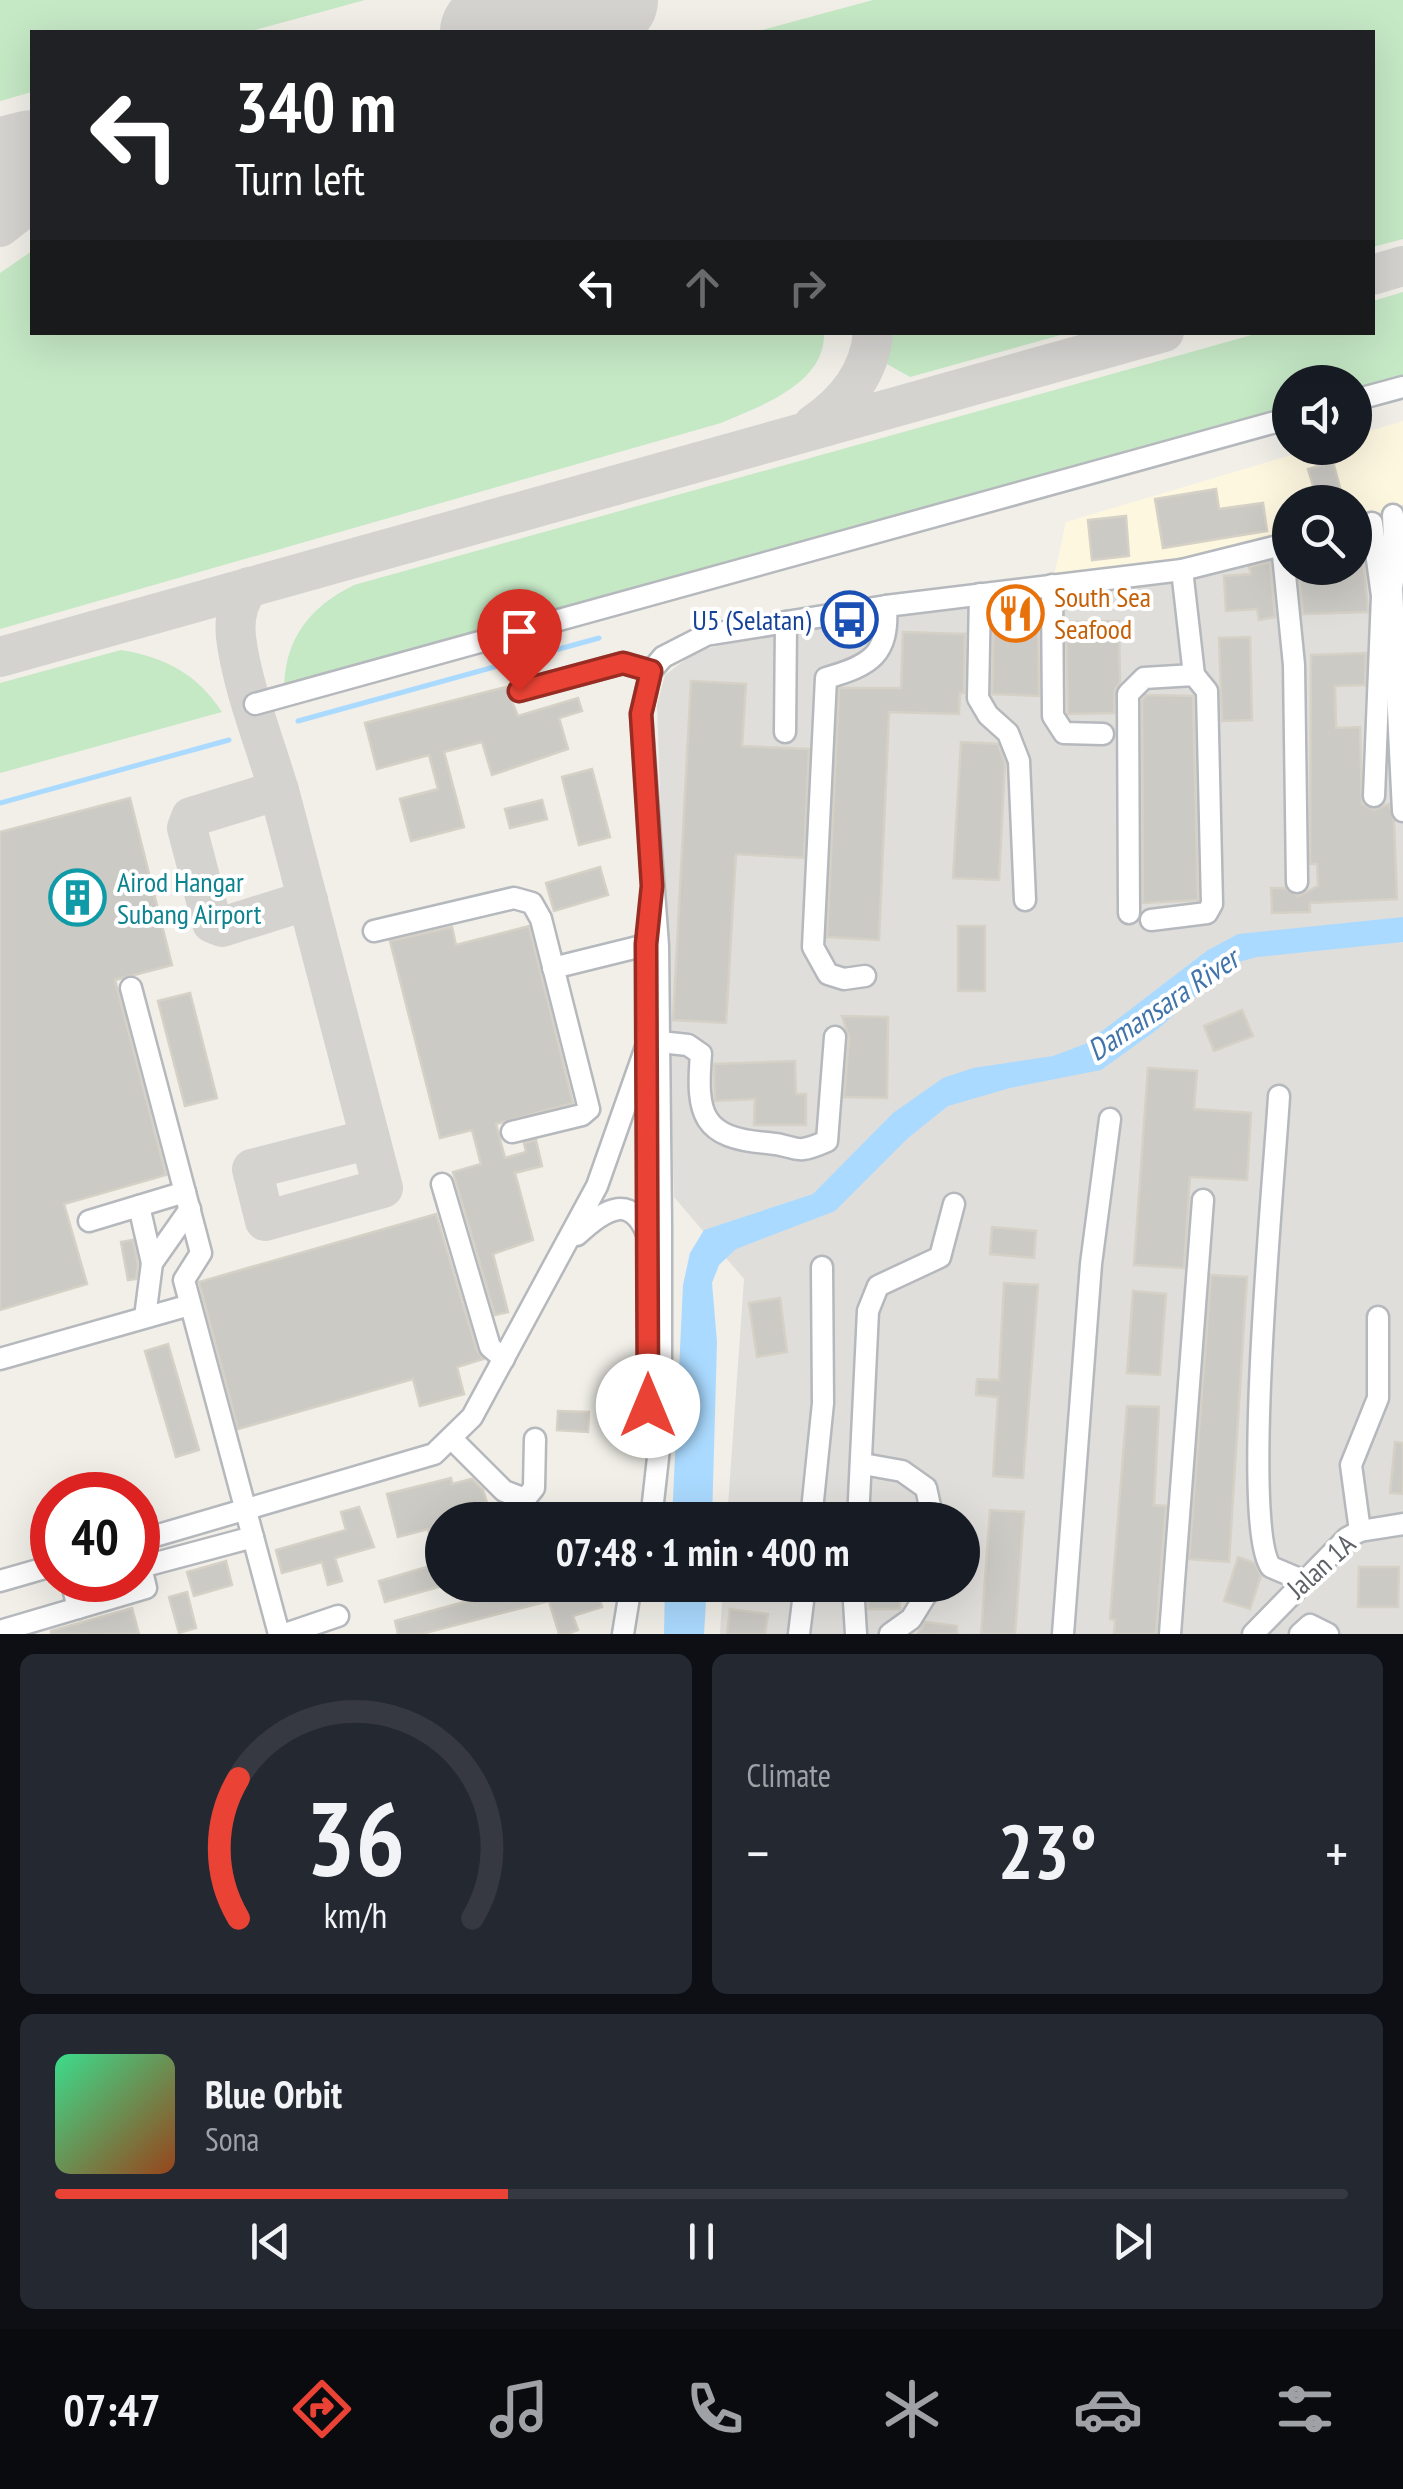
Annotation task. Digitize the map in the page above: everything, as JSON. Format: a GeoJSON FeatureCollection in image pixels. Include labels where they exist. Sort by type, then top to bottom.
{"type":"FeatureCollection","features":[{"type":"Feature","properties":{"kind":"street"},"geometry":{"type":"LineString","coordinates":[[1372,395],[1403,387]]}},
{"type":"Feature","properties":{"kind":"street"},"geometry":{"type":"LineString","coordinates":[[255,704],[1272,423]]}},
{"type":"Feature","properties":{"kind":"street"},"geometry":{"type":"LineString","coordinates":[[1372,522],[1398,513],[1399,568],[1392,588],[1403,812]]}},
{"type":"Feature","properties":{"kind":"street"},"geometry":{"type":"LineString","coordinates":[[653,1502],[660,1431],[652,889],[641,714],[651,671],[663,657],[706,635],[886,606],[1182,570],[1272,548]]}},
{"type":"Feature","properties":{"kind":"street"},"geometry":{"type":"LineString","coordinates":[[1372,559],[1382,596],[1374,796]]}},
{"type":"Feature","properties":{"kind":"street"},"geometry":{"type":"LineString","coordinates":[[1151,920],[1207,912],[1212,904],[1207,690],[1194,675],[1182,570]]}},
{"type":"Feature","properties":{"kind":"street"},"geometry":{"type":"LineString","coordinates":[[1289,585],[1294,665],[1297,882]]}},
{"type":"Feature","properties":{"kind":"street"},"geometry":{"type":"LineString","coordinates":[[1052,586],[1053,716],[1064,732],[1102,734]]}},
{"type":"Feature","properties":{"kind":"street"},"geometry":{"type":"LineString","coordinates":[[980,594],[978,698],[988,715],[1008,733],[1019,761],[1025,900]]}},
{"type":"Feature","properties":{"kind":"street"},"geometry":{"type":"LineString","coordinates":[[865,976],[844,979],[828,974],[813,947],[826,678],[878,656],[888,637],[886,606]]}},
{"type":"Feature","properties":{"kind":"street"},"geometry":{"type":"LineString","coordinates":[[786,622],[786,732]]}},
{"type":"Feature","properties":{"kind":"street"},"geometry":{"type":"LineString","coordinates":[[519,691],[623,663],[651,671]]}},
{"type":"Feature","properties":{"kind":"street"},"geometry":{"type":"LineString","coordinates":[[1129,913],[1128,694],[1144,678],[1194,675]]}},
{"type":"Feature","properties":{"kind":"street"},"geometry":{"type":"LineString","coordinates":[[642,1502],[648,1440],[653,1044],[646,944],[652,889]]}},
{"type":"Feature","properties":{"kind":"street"},"geometry":{"type":"LineString","coordinates":[[374,930],[522,899],[532,903],[542,919],[589,1109],[582,1115],[512,1132]]}},
{"type":"Feature","properties":{"kind":"street"},"geometry":{"type":"LineString","coordinates":[[554,968],[646,944]]}},
{"type":"Feature","properties":{"kind":"street"},"geometry":{"type":"LineString","coordinates":[[131,988],[201,1253],[184,1280],[282,1634],[338,1616]]}},
{"type":"Feature","properties":{"kind":"street"},"geometry":{"type":"LineString","coordinates":[[653,1044],[688,1045],[702,1054],[700,1103],[708,1124],[724,1138],[804,1151],[827,1141],[835,1037]]}},
{"type":"Feature","properties":{"kind":"street"},"geometry":{"type":"LineString","coordinates":[[160,1534],[434,1454],[452,1440],[472,1417],[567,1245],[617,1138],[653,1044]]}},
{"type":"Feature","properties":{"kind":"street"},"geometry":{"type":"LineString","coordinates":[[1279,1096],[1257,1430],[1260,1537],[1271,1567],[1302,1580]]}},
{"type":"Feature","properties":{"kind":"street"},"geometry":{"type":"LineString","coordinates":[[1063,1634],[1091,1264],[1110,1119]]}},
{"type":"Feature","properties":{"kind":"street"},"geometry":{"type":"LineString","coordinates":[[442,1184],[490,1347],[504,1359]]}},
{"type":"Feature","properties":{"kind":"street"},"geometry":{"type":"LineString","coordinates":[[1170,1634],[1204,1200]]}},
{"type":"Feature","properties":{"kind":"street"},"geometry":{"type":"LineString","coordinates":[[89,1221],[138,1206],[187,1201]]}},
{"type":"Feature","properties":{"kind":"street"},"geometry":{"type":"LineString","coordinates":[[152,1263],[187,1201]]}},
{"type":"Feature","properties":{"kind":"street"},"geometry":{"type":"LineString","coordinates":[[860,1502],[868,1311],[878,1286],[940,1257],[954,1204]]}},
{"type":"Feature","properties":{"kind":"street"},"geometry":{"type":"LineString","coordinates":[[138,1206],[152,1263],[146,1317]]}},
{"type":"Feature","properties":{"kind":"street"},"geometry":{"type":"LineString","coordinates":[[567,1245],[612,1210],[633,1210],[640,1216],[649,1238]]}},
{"type":"Feature","properties":{"kind":"street"},"geometry":{"type":"LineString","coordinates":[[813,1502],[824,1403],[822,1267]]}},
{"type":"Feature","properties":{"kind":"street"},"geometry":{"type":"LineString","coordinates":[[0,1359],[190,1304]]}},
{"type":"Feature","properties":{"kind":"street"},"geometry":{"type":"LineString","coordinates":[[1360,1530],[1351,1465],[1378,1398],[1378,1317]]}},
{"type":"Feature","properties":{"kind":"street"},"geometry":{"type":"LineString","coordinates":[[452,1440],[504,1491],[525,1499],[534,1488],[535,1439]]}},
{"type":"Feature","properties":{"kind":"street"},"geometry":{"type":"LineString","coordinates":[[863,1464],[902,1470],[926,1488],[929,1502]]}},
{"type":"Feature","properties":{"kind":"street","name":"Jalan 1A"},"geometry":{"type":"LineString","coordinates":[[1259,1627],[1302,1580],[1360,1530],[1403,1524]]}},
{"type":"Feature","properties":{"kind":"street"},"geometry":{"type":"LineString","coordinates":[[0,1631],[146,1588],[141,1567],[253,1537]]}},
{"type":"Feature","properties":{"kind":"street"},"geometry":{"type":"LineString","coordinates":[[0,1581],[30,1572]]}},
{"type":"Feature","properties":{"kind":"street"},"geometry":{"type":"LineString","coordinates":[[76,1602],[78,1608]]}},
{"type":"Feature","properties":{"kind":"street"},"geometry":{"type":"LineString","coordinates":[[623,1634],[628,1602]]}},
{"type":"Feature","properties":{"kind":"street"},"geometry":{"type":"LineString","coordinates":[[638,1634],[641,1602]]}},
{"type":"Feature","properties":{"kind":"street"},"geometry":{"type":"LineString","coordinates":[[799,1634],[802,1602]]}},
{"type":"Feature","properties":{"kind":"street"},"geometry":{"type":"LineString","coordinates":[[854,1602],[856,1634]]}},
{"type":"Feature","properties":{"kind":"street"},"geometry":{"type":"LineString","coordinates":[[890,1634],[911,1619],[922,1602]]}},
{"type":"Feature","properties":{"kind":"street"},"geometry":{"type":"LineString","coordinates":[[1300,1634],[1310,1625],[1328,1634]]}},
{"type":"Feature","properties":{"kind":"street"},"geometry":{"type":"LineString","coordinates":[[1259,1627],[1289,1634]]}},
{"type":"Feature","properties":{"kind":"shaded area"},"geometry":{"type":"Polygon","coordinates":[[[1403,421],[1403,506],[1372,517],[1372,485],[1272,485],[1272,544],[1052,585],[1066,522],[1272,461],[1272,465],[1372,465],[1372,430],[1403,421]]]}},
{"type":"Feature","properties":{"kind":"shaded area"},"geometry":{"type":"Polygon","coordinates":[[[1403,505],[1403,1634],[720,1634],[722,1602],[980,1602],[980,1502],[728,1502],[744,1279],[674,1197],[657,705],[665,675],[697,651],[886,606],[1272,547],[1272,585],[1372,585],[1372,515],[1403,505]]]}},
{"type":"Feature","properties":{"kind":"green space"},"geometry":{"type":"Polygon","coordinates":[[[0,0],[365,0],[255,30],[30,30],[30,93],[0,101],[0,0]]]}},
{"type":"Feature","properties":{"kind":"green space"},"geometry":{"type":"Polygon","coordinates":[[[873,0],[1403,0],[1403,239],[1375,246],[1375,30],[762,30],[873,0]]]}},
{"type":"Feature","properties":{"kind":"green space"},"geometry":{"type":"Polygon","coordinates":[[[30,252],[30,335],[824,335],[822,350],[802,380],[771,401],[721,423],[0,629],[0,273],[30,252]]]}},
{"type":"Feature","properties":{"kind":"green space"},"geometry":{"type":"Polygon","coordinates":[[[1403,292],[1403,384],[1372,392],[1372,365],[1272,365],[1272,420],[284,692],[288,657],[302,628],[324,604],[354,585],[1252,335],[1375,335],[1375,300],[1403,292]]]}},
{"type":"Feature","properties":{"kind":"green space"},"geometry":{"type":"Polygon","coordinates":[[[891,335],[1061,335],[910,377],[887,364],[891,335]]]}},
{"type":"Feature","properties":{"kind":"green space"},"geometry":{"type":"Polygon","coordinates":[[[121,650],[179,669],[202,687],[222,712],[0,773],[0,683],[121,650]]]}},
{"type":"Feature","properties":{"kind":"water","name":"Damansara River"},"geometry":{"type":"Polygon","coordinates":[[[1403,917],[1403,942],[1257,957],[1231,964],[1158,1029],[1101,1070],[1010,1088],[948,1106],[908,1138],[835,1211],[736,1249],[719,1265],[712,1283],[717,1342],[713,1502],[673,1502],[683,1285],[690,1253],[704,1230],[813,1194],[893,1113],[943,1078],[973,1068],[1053,1056],[1085,1044],[1208,950],[1238,934],[1403,917]]]}},
{"type":"Feature","properties":{"kind":"water"},"geometry":{"type":"Polygon","coordinates":[[[665,1602],[706,1602],[704,1634],[664,1634],[665,1602]]]}},
{"type":"Feature","properties":{"kind":"building"},"geometry":{"type":"Polygon","coordinates":[[[1334,465],[1339,485],[1313,485],[1308,469],[1334,465]]]}},
{"type":"Feature","properties":{"kind":"building"},"geometry":{"type":"Polygon","coordinates":[[[1216,489],[1219,509],[1263,503],[1267,531],[1163,548],[1155,499],[1216,489]]]}},
{"type":"Feature","properties":{"kind":"building"},"geometry":{"type":"Polygon","coordinates":[[[1126,516],[1129,556],[1092,560],[1088,520],[1126,516]]]}},
{"type":"Feature","properties":{"kind":"building"},"geometry":{"type":"Polygon","coordinates":[[[1270,562],[1275,617],[1259,620],[1257,609],[1226,611],[1224,576],[1251,574],[1249,567],[1270,562]]]}},
{"type":"Feature","properties":{"kind":"building"},"geometry":{"type":"Polygon","coordinates":[[[1300,585],[1366,585],[1368,612],[1303,614],[1300,585]]]}},
{"type":"Feature","properties":{"kind":"building"},"geometry":{"type":"Polygon","coordinates":[[[994,607],[1038,609],[1039,696],[992,694],[994,607]]]}},
{"type":"Feature","properties":{"kind":"building"},"geometry":{"type":"Polygon","coordinates":[[[1119,621],[1120,682],[1115,689],[1114,713],[1068,714],[1066,622],[1119,621]]]}},
{"type":"Feature","properties":{"kind":"building"},"geometry":{"type":"Polygon","coordinates":[[[903,632],[965,634],[964,693],[960,693],[959,714],[889,712],[879,940],[827,937],[839,688],[901,688],[903,632]]]}},
{"type":"Feature","properties":{"kind":"building"},"geometry":{"type":"Polygon","coordinates":[[[1250,637],[1252,720],[1222,721],[1219,638],[1250,637]]]}},
{"type":"Feature","properties":{"kind":"building"},"geometry":{"type":"Polygon","coordinates":[[[1366,653],[1365,685],[1335,686],[1336,728],[1360,727],[1362,804],[1374,810],[1389,804],[1394,821],[1397,899],[1310,903],[1310,912],[1272,913],[1271,888],[1285,888],[1298,896],[1318,886],[1317,864],[1310,864],[1311,655],[1366,653]]]}},
{"type":"Feature","properties":{"kind":"building"},"geometry":{"type":"Polygon","coordinates":[[[691,681],[746,684],[742,746],[809,749],[804,858],[736,854],[726,1023],[673,1020],[691,681]]]}},
{"type":"Feature","properties":{"kind":"building"},"geometry":{"type":"Polygon","coordinates":[[[506,687],[518,716],[578,698],[582,711],[559,718],[568,749],[492,775],[482,742],[444,752],[464,827],[411,841],[400,799],[438,789],[429,755],[377,769],[365,723],[506,687]]]}},
{"type":"Feature","properties":{"kind":"building"},"geometry":{"type":"Polygon","coordinates":[[[1146,695],[1193,696],[1198,900],[1143,903],[1142,700],[1146,695]]]}},
{"type":"Feature","properties":{"kind":"building"},"geometry":{"type":"Polygon","coordinates":[[[961,742],[998,744],[1005,764],[999,880],[953,878],[961,742]]]}},
{"type":"Feature","properties":{"kind":"building"},"geometry":{"type":"Polygon","coordinates":[[[592,769],[610,837],[579,845],[562,777],[592,769]]]}},
{"type":"Feature","properties":{"kind":"building"},"geometry":{"type":"Polygon","coordinates":[[[130,798],[172,965],[115,980],[166,1175],[64,1204],[87,1284],[0,1310],[0,832],[130,798]]]}},
{"type":"Feature","properties":{"kind":"building"},"geometry":{"type":"Polygon","coordinates":[[[542,800],[547,819],[510,828],[505,809],[542,800]]]}},
{"type":"Feature","properties":{"kind":"building"},"geometry":{"type":"Polygon","coordinates":[[[600,867],[608,895],[554,911],[546,883],[600,867]]]}},
{"type":"Feature","properties":{"kind":"building"},"geometry":{"type":"Polygon","coordinates":[[[529,926],[573,1103],[496,1124],[505,1158],[526,1152],[524,1143],[536,1140],[542,1166],[515,1173],[533,1240],[493,1254],[508,1312],[495,1315],[453,1172],[481,1164],[472,1130],[440,1138],[390,941],[452,927],[456,945],[529,926]]]}},
{"type":"Feature","properties":{"kind":"building"},"geometry":{"type":"Polygon","coordinates":[[[958,926],[985,926],[985,991],[958,991],[958,926]]]}},
{"type":"Feature","properties":{"kind":"building"},"geometry":{"type":"Polygon","coordinates":[[[190,993],[217,1098],[185,1106],[158,1001],[190,993]]]}},
{"type":"Feature","properties":{"kind":"building"},"geometry":{"type":"Polygon","coordinates":[[[1242,1010],[1253,1036],[1214,1051],[1204,1026],[1242,1010]]]}},
{"type":"Feature","properties":{"kind":"building"},"geometry":{"type":"Polygon","coordinates":[[[842,1016],[888,1017],[887,1098],[844,1097],[849,1038],[842,1016]]]}},
{"type":"Feature","properties":{"kind":"building"},"geometry":{"type":"Polygon","coordinates":[[[795,1061],[796,1094],[806,1094],[806,1125],[754,1125],[755,1099],[715,1101],[714,1064],[795,1061]]]}},
{"type":"Feature","properties":{"kind":"building"},"geometry":{"type":"Polygon","coordinates":[[[1148,1068],[1197,1071],[1194,1109],[1251,1113],[1247,1180],[1190,1177],[1184,1268],[1134,1265],[1148,1068]]]}},
{"type":"Feature","properties":{"kind":"building"},"geometry":{"type":"Polygon","coordinates":[[[436,1214],[477,1351],[483,1359],[457,1367],[464,1394],[420,1406],[413,1379],[238,1429],[199,1282],[436,1214]]]}},
{"type":"Feature","properties":{"kind":"building"},"geometry":{"type":"Polygon","coordinates":[[[992,1227],[1036,1231],[1034,1258],[990,1254],[992,1227]]]}},
{"type":"Feature","properties":{"kind":"building"},"geometry":{"type":"Polygon","coordinates":[[[133,1240],[138,1264],[136,1279],[128,1280],[121,1242],[133,1240]]]}},
{"type":"Feature","properties":{"kind":"building"},"geometry":{"type":"Polygon","coordinates":[[[1211,1275],[1247,1277],[1229,1562],[1189,1559],[1211,1275]]]}},
{"type":"Feature","properties":{"kind":"building"},"geometry":{"type":"Polygon","coordinates":[[[1004,1283],[1038,1285],[1023,1478],[993,1476],[998,1397],[976,1395],[977,1379],[999,1380],[1004,1283]]]}},
{"type":"Feature","properties":{"kind":"building"},"geometry":{"type":"Polygon","coordinates":[[[1133,1291],[1166,1294],[1160,1375],[1127,1373],[1133,1291]]]}},
{"type":"Feature","properties":{"kind":"building"},"geometry":{"type":"Polygon","coordinates":[[[780,1298],[787,1352],[757,1357],[749,1303],[780,1298]]]}},
{"type":"Feature","properties":{"kind":"building"},"geometry":{"type":"Polygon","coordinates":[[[168,1344],[199,1450],[176,1457],[145,1351],[168,1344]]]}},
{"type":"Feature","properties":{"kind":"building"},"geometry":{"type":"Polygon","coordinates":[[[1127,1406],[1159,1407],[1154,1505],[1166,1506],[1156,1634],[1114,1634],[1115,1620],[1110,1619],[1127,1406]]]}},
{"type":"Feature","properties":{"kind":"building"},"geometry":{"type":"Polygon","coordinates":[[[558,1411],[589,1412],[588,1432],[557,1430],[558,1411]]]}},
{"type":"Feature","properties":{"kind":"building"},"geometry":{"type":"Polygon","coordinates":[[[1395,1442],[1403,1443],[1403,1494],[1390,1493],[1395,1442]]]}},
{"type":"Feature","properties":{"kind":"building"},"geometry":{"type":"Polygon","coordinates":[[[451,1478],[452,1484],[472,1479],[483,1490],[487,1502],[425,1502],[425,1530],[398,1537],[387,1494],[451,1478]]]}},
{"type":"Feature","properties":{"kind":"building"},"geometry":{"type":"Polygon","coordinates":[[[359,1507],[374,1547],[335,1558],[342,1581],[328,1585],[322,1562],[282,1573],[276,1550],[346,1530],[341,1512],[359,1507]]]}},
{"type":"Feature","properties":{"kind":"building"},"geometry":{"type":"Polygon","coordinates":[[[990,1510],[1024,1512],[1015,1634],[981,1634],[990,1510]]]}},
{"type":"Feature","properties":{"kind":"building"},"geometry":{"type":"Polygon","coordinates":[[[1238,1557],[1255,1563],[1261,1576],[1250,1609],[1224,1601],[1238,1557]]]}},
{"type":"Feature","properties":{"kind":"building"},"geometry":{"type":"Polygon","coordinates":[[[226,1561],[232,1585],[194,1596],[187,1572],[226,1561]]]}},
{"type":"Feature","properties":{"kind":"building"},"geometry":{"type":"Polygon","coordinates":[[[1359,1567],[1399,1567],[1398,1607],[1358,1607],[1359,1567]]]}},
{"type":"Feature","properties":{"kind":"building"},"geometry":{"type":"Polygon","coordinates":[[[425,1568],[425,1591],[385,1602],[379,1581],[425,1568]]]}},
{"type":"Feature","properties":{"kind":"building"},"geometry":{"type":"Polygon","coordinates":[[[187,1592],[196,1628],[179,1633],[169,1597],[187,1592]]]}},
{"type":"Feature","properties":{"kind":"building"},"geometry":{"type":"Polygon","coordinates":[[[464,1602],[545,1602],[421,1634],[398,1634],[395,1621],[464,1602]]]}},
{"type":"Feature","properties":{"kind":"building"},"geometry":{"type":"Polygon","coordinates":[[[549,1602],[600,1602],[602,1607],[573,1616],[578,1630],[559,1634],[549,1602]]]}},
{"type":"Feature","properties":{"kind":"building"},"geometry":{"type":"Polygon","coordinates":[[[868,1602],[900,1602],[900,1609],[868,1609],[868,1602]]]}},
{"type":"Feature","properties":{"kind":"building"},"geometry":{"type":"Polygon","coordinates":[[[132,1608],[139,1634],[51,1634],[51,1631],[132,1608]]]}},
{"type":"Feature","properties":{"kind":"building"},"geometry":{"type":"Polygon","coordinates":[[[730,1609],[768,1614],[765,1634],[727,1634],[730,1609]]]}},
{"type":"Feature","properties":{"kind":"building"},"geometry":{"type":"Polygon","coordinates":[[[925,1622],[957,1626],[957,1634],[918,1634],[925,1622]]]}},
{"type":"Feature","properties":{"kind":"waterway"},"geometry":{"type":"LineString","coordinates":[[298,721],[599,638]]}},
{"type":"Feature","properties":{"kind":"waterway"},"geometry":{"type":"LineString","coordinates":[[0,803],[229,740]]}},
{"type":"Feature","properties":{"kind":"taxiway"},"geometry":{"type":"LineString","coordinates":[[0,227],[30,204]]}},
{"type":"Feature","properties":{"kind":"taxiway"},"geometry":{"type":"LineString","coordinates":[[1375,274],[1403,266]]}},
{"type":"Feature","properties":{"kind":"taxiway"},"geometry":{"type":"LineString","coordinates":[[813,425],[836,407],[854,385],[867,361],[873,335]]}},
{"type":"Feature","properties":{"kind":"taxiway"},"geometry":{"type":"LineString","coordinates":[[0,657],[1153,335]]}},
{"type":"Feature","properties":{"kind":"taxiway"},"geometry":{"type":"LineString","coordinates":[[249,587],[236,617],[239,657],[281,798],[383,1188],[265,1221],[252,1169],[370,1139]]}},
{"type":"Feature","properties":{"kind":"taxiway"},"geometry":{"type":"LineString","coordinates":[[279,790],[191,817],[187,828],[212,923],[222,927],[308,900]]}},
{"type":"Feature","properties":{"kind":"runway"},"geometry":{"type":"LineString","coordinates":[[497,30],[608,0]]}},
{"type":"Feature","properties":{"kind":"runway"},"geometry":{"type":"LineString","coordinates":[[0,168],[30,160]]}},
{"type":"Feature","properties":{"kind":"place","name":"South Sea Seafood"},"geometry":{"type":"Point","coordinates":[1015,613]}},
{"type":"Feature","properties":{"kind":"place","name":"U5 (Selatan)"},"geometry":{"type":"Point","coordinates":[850,620]}},
{"type":"Feature","properties":{"kind":"place","name":"Airod Hangar Subang Airport"},"geometry":{"type":"Point","coordinates":[78,898]}},
{"type":"Feature","properties":{"kind":"route"},"geometry":{"type":"LineString","coordinates":[[519,691],[623,663],[651,671],[641,714],[652,886],[646,944],[648,1406]]}}]}
